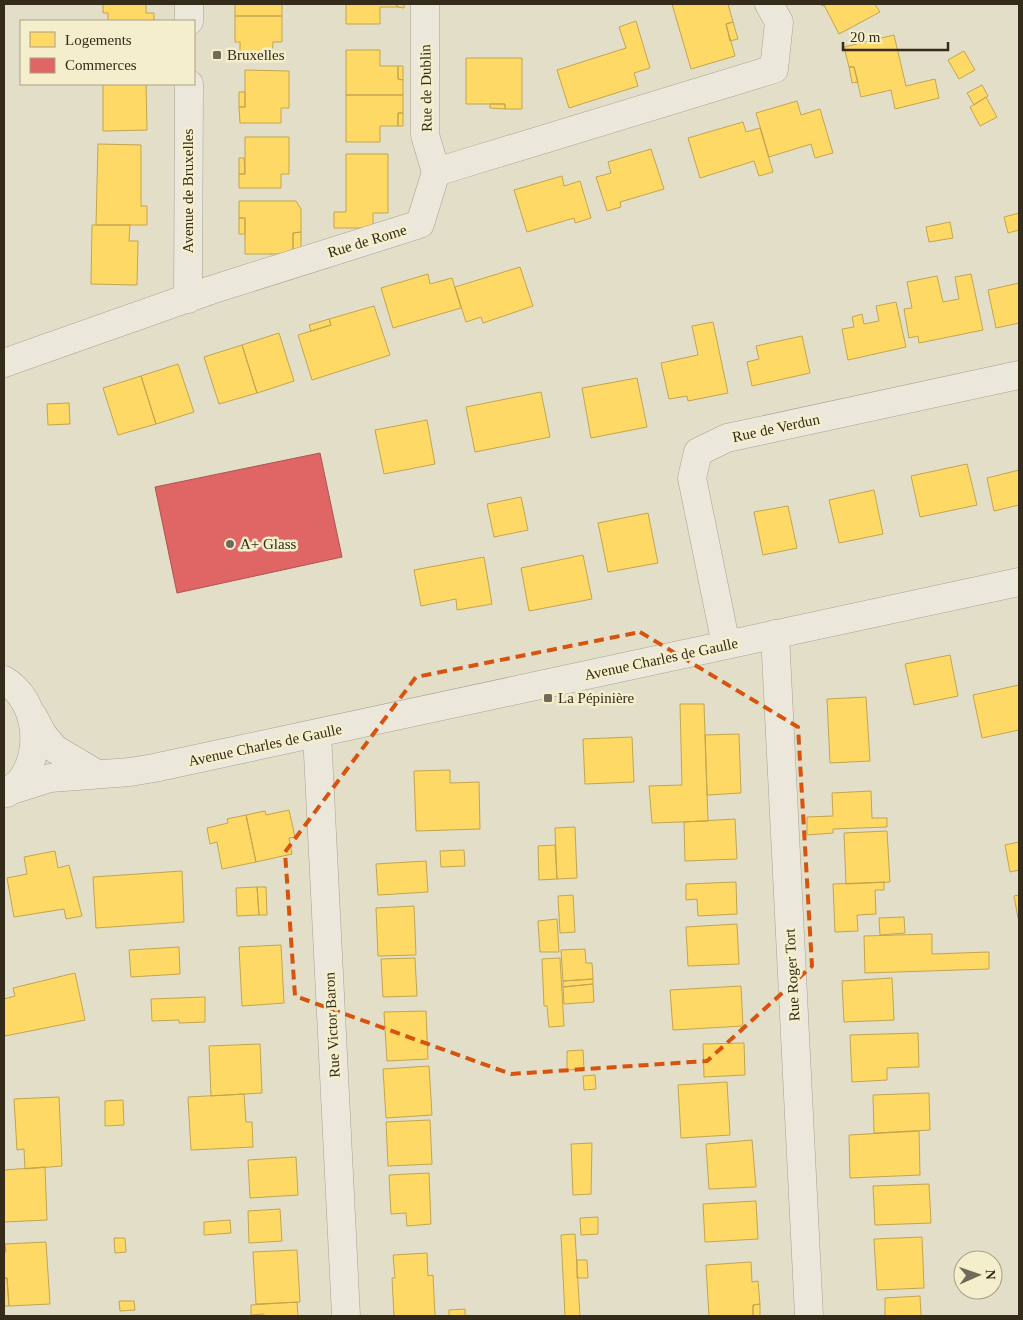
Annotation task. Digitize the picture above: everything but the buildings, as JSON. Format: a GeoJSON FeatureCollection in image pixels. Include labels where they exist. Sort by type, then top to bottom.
{"type":"FeatureCollection","features":[{"type":"Feature","properties":{"kind":"street"},"geometry":{"type":"LineString","coordinates":[[189,20],[190,4]]}},
{"type":"Feature","properties":{"kind":"street","name":"Rue de Dublin"},"geometry":{"type":"LineString","coordinates":[[425,4],[425,135],[436,172]]}},
{"type":"Feature","properties":{"kind":"street"},"geometry":{"type":"LineString","coordinates":[[436,172],[774,69],[779,22],[769,4]]}},
{"type":"Feature","properties":{"kind":"street","name":"Avenue de Bruxelles"},"geometry":{"type":"LineString","coordinates":[[188,299],[189,85]]}},
{"type":"Feature","properties":{"kind":"street","name":"Rue de Rome"},"geometry":{"type":"LineString","coordinates":[[4,362],[211,290],[420,224],[436,172]]}},
{"type":"Feature","properties":{"kind":"street","name":"Rue de Verdun"},"geometry":{"type":"LineString","coordinates":[[726,645],[692,478],[698,452],[727,438],[1019,375]]}},
{"type":"Feature","properties":{"kind":"street","name":"Avenue Charles de Gaulle"},"geometry":{"type":"LineString","coordinates":[[6,793],[50,778],[130,772],[154,768],[1019,582]]}},
{"type":"Feature","properties":{"kind":"street","name":"Rue Roger Tort"},"geometry":{"type":"LineString","coordinates":[[775,634],[809,1316]]}},
{"type":"Feature","properties":{"kind":"street"},"geometry":{"type":"LineString","coordinates":[[4,680],[20,695],[43,735],[56,749],[97,774]]}},
{"type":"Feature","properties":{"kind":"street"},"geometry":{"type":"LineString","coordinates":[[6,793],[19,782],[30,764],[34,746],[34,728],[30,710]]}},
{"type":"Feature","properties":{"kind":"street","name":"Rue Victor Baron"},"geometry":{"type":"LineString","coordinates":[[317,733],[346,1316]]}},
{"type":"Feature","properties":{"kind":"highlighted area"},"geometry":{"type":"Polygon","coordinates":[[[640,632],[798,727],[812,966],[707,1061],[511,1074],[295,996],[285,852],[416,677],[640,632]]]}},
{"type":"Feature","properties":{"kind":"place","name":"Bruxelles"},"geometry":{"type":"Point","coordinates":[217,55]}},
{"type":"Feature","properties":{"kind":"place","name":"A+ Glass"},"geometry":{"type":"Point","coordinates":[230,544]}},
{"type":"Feature","properties":{"kind":"place","name":"La Pépinière"},"geometry":{"type":"Point","coordinates":[548,698]}}]}
